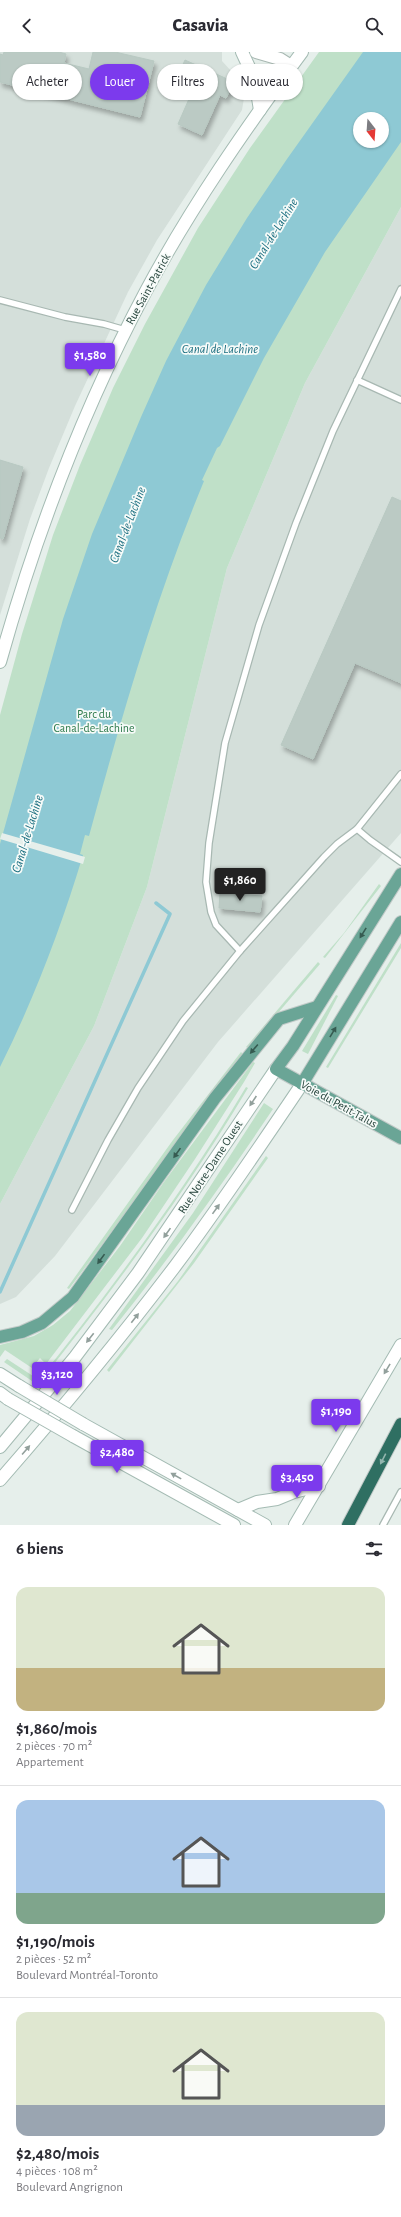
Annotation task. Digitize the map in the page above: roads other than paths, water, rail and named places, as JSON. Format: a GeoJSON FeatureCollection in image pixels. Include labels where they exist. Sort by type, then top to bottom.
{"type":"FeatureCollection","features":[{"type":"Feature","properties":{"kind":"highway"},"geometry":{"type":"LineString","coordinates":[[348,1525],[401,1424]]}},
{"type":"Feature","properties":{"kind":"main road"},"geometry":{"type":"LineString","coordinates":[[242,52],[254,80],[260,110]]}},
{"type":"Feature","properties":{"kind":"main road"},"geometry":{"type":"LineString","coordinates":[[256,52],[280,59],[288,64]]}},
{"type":"Feature","properties":{"kind":"main road","name":"Rue Saint-Patrick"},"geometry":{"type":"LineString","coordinates":[[293,64],[302,52]]}},
{"type":"Feature","properties":{"kind":"main road","name":"Rue Saint-Patrick"},"geometry":{"type":"LineString","coordinates":[[0,662],[20,592],[54,494],[90,406],[125,330],[186,221],[267,100]]}},
{"type":"Feature","properties":{"kind":"main road","name":"Rue Notre-Dame Ouest"},"geometry":{"type":"LineString","coordinates":[[0,1447],[75,1357],[138,1273],[276,1069],[294,1046],[401,874]]}},
{"type":"Feature","properties":{"kind":"main road"},"geometry":{"type":"LineString","coordinates":[[0,1480],[75,1393],[151,1298],[230,1191],[302,1084],[401,922]]}},
{"type":"Feature","properties":{"kind":"main road"},"geometry":{"type":"LineString","coordinates":[[0,1338],[22,1332],[42,1324],[73,1297],[216,1098],[279,1019],[317,1007]]}},
{"type":"Feature","properties":{"kind":"main road","name":"Voie du Petit-Talus"},"geometry":{"type":"LineString","coordinates":[[276,1069],[401,1138]]}},
{"type":"Feature","properties":{"kind":"main road"},"geometry":{"type":"LineString","coordinates":[[296,1525],[401,1346]]}},
{"type":"Feature","properties":{"kind":"main road"},"geometry":{"type":"LineString","coordinates":[[0,1374],[83,1424],[265,1525]]}},
{"type":"Feature","properties":{"kind":"main road"},"geometry":{"type":"LineString","coordinates":[[4,1396],[234,1525]]}},
{"type":"Feature","properties":{"kind":"main road"},"geometry":{"type":"LineString","coordinates":[[238,1510],[257,1502],[276,1500],[294,1492],[319,1486]]}},
{"type":"Feature","properties":{"kind":"lane"},"geometry":{"type":"LineString","coordinates":[[240,951],[216,925],[210,906],[206,882],[209,843],[224,743],[259,625],[296,523],[323,454],[401,289]]}},
{"type":"Feature","properties":{"kind":"lane"},"geometry":{"type":"LineString","coordinates":[[0,300],[65,317],[104,324],[125,330]]}},
{"type":"Feature","properties":{"kind":"lane"},"geometry":{"type":"LineString","coordinates":[[357,380],[401,400]]}},
{"type":"Feature","properties":{"kind":"lane"},"geometry":{"type":"LineString","coordinates":[[72,1210],[108,1140],[138,1088],[183,1021],[240,951],[337,844],[357,829],[401,774]]}},
{"type":"Feature","properties":{"kind":"lane"},"geometry":{"type":"LineString","coordinates":[[357,829],[401,862]]}},
{"type":"Feature","properties":{"kind":"lane"},"geometry":{"type":"LineString","coordinates":[[383,1525],[401,1492]]}},
{"type":"Feature","properties":{"kind":"water","name":"Canal de Lachine"},"geometry":{"type":"Polygon","coordinates":[[[363,52],[401,52],[401,142],[325,252],[264,358],[202,480],[204,481],[170,568],[155,612],[114,746],[89,836],[85,835],[80,854],[83,855],[66,909],[46,963],[0,1067],[0,844],[63,619],[92,534],[166,361],[206,285],[247,218],[363,52]]]}},
{"type":"Feature","properties":{"kind":"waterway"},"geometry":{"type":"LineString","coordinates":[[0,1292],[170,914],[156,903]]}},
{"type":"Feature","properties":{"kind":"water label","name":"Canal-de-Lachine"},"geometry":{"type":"Point","coordinates":[274,234]}},
{"type":"Feature","properties":{"kind":"water label","name":"Canal-de-Lachine"},"geometry":{"type":"Point","coordinates":[128,525]}},
{"type":"Feature","properties":{"kind":"water label","name":"Canal-de-Lachine"},"geometry":{"type":"Point","coordinates":[28,834]}},
{"type":"Feature","properties":{"kind":"park label","name":"Parc du Canal-de-Lachine"},"geometry":{"type":"Point","coordinates":[94,721]}}]}
